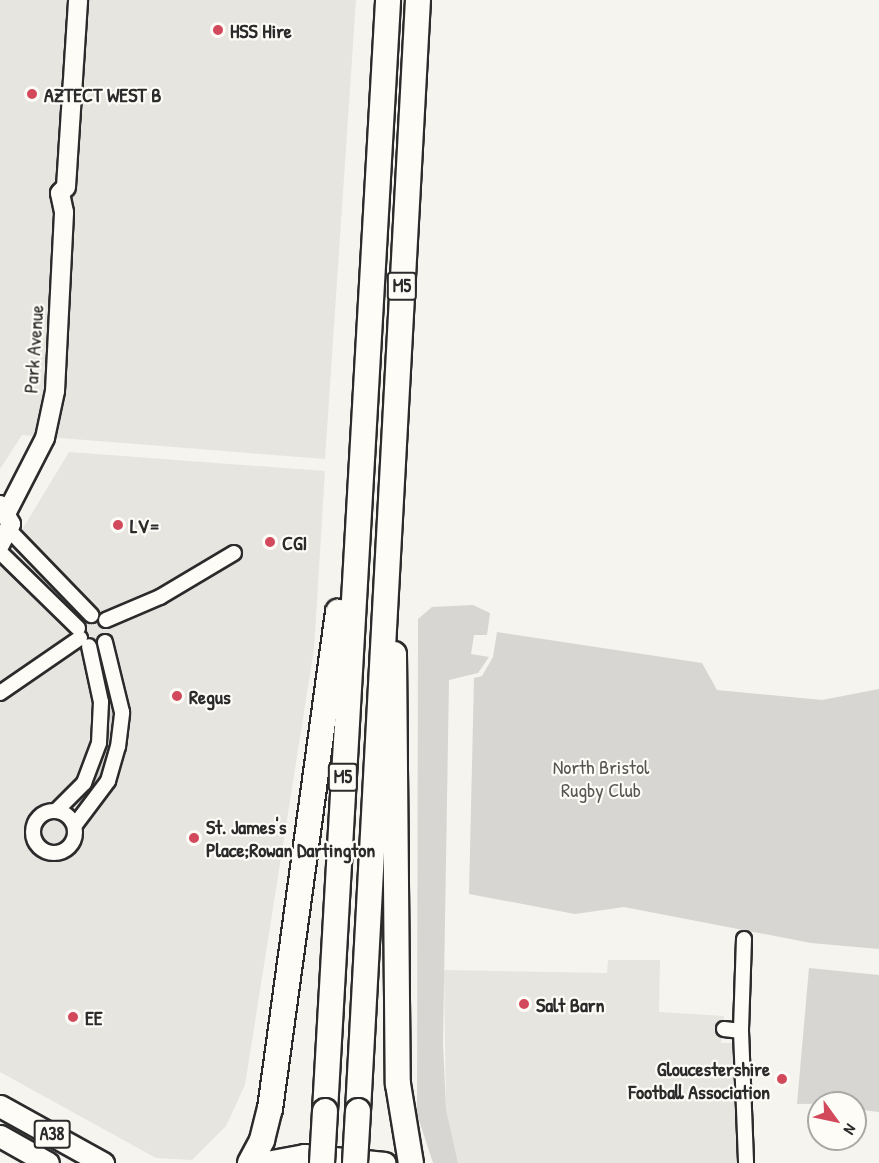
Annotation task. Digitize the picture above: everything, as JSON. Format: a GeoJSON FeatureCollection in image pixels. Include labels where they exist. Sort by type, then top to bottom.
{"type":"FeatureCollection","features":[{"type":"Feature","properties":{"kind":"highway","name":"M5"},"geometry":{"type":"LineString","coordinates":[[322,1163],[361,443],[388,0]]}},
{"type":"Feature","properties":{"kind":"highway","name":"M5"},"geometry":{"type":"LineString","coordinates":[[354,1163],[418,0]]}},
{"type":"Feature","properties":{"kind":"highway","name":"M5"},"geometry":{"type":"LineString","coordinates":[[250,1163],[262,1140],[270,1108],[361,443]]}},
{"type":"Feature","properties":{"kind":"highway","name":"M5"},"geometry":{"type":"LineString","coordinates":[[386,572],[397,680],[398,1084],[411,1163]]}},
{"type":"Feature","properties":{"kind":"main road","name":"A38"},"geometry":{"type":"LineString","coordinates":[[0,1106],[103,1163]]}},
{"type":"Feature","properties":{"kind":"main road","name":"A38"},"geometry":{"type":"LineString","coordinates":[[0,1136],[48,1163]]}},
{"type":"Feature","properties":{"kind":"main road"},"geometry":{"type":"LineString","coordinates":[[261,1163],[304,1155],[385,1163]]}},
{"type":"Feature","properties":{"kind":"street","name":"Park Avenue"},"geometry":{"type":"LineString","coordinates":[[2,504],[19,482],[45,438],[55,391],[64,212],[70,207],[71,193],[66,187],[78,0]]}},
{"type":"Feature","properties":{"kind":"street"},"geometry":{"type":"LineString","coordinates":[[2,504],[5,538],[91,615],[106,620],[160,597],[234,553]]}},
{"type":"Feature","properties":{"kind":"street"},"geometry":{"type":"LineString","coordinates":[[0,552],[82,637],[102,708],[99,743],[84,783],[56,811],[44,813],[35,823],[34,837],[42,849],[56,853],[69,848],[75,825],[108,781],[118,747],[122,712],[105,642],[110,629],[106,620]]}},
{"type":"Feature","properties":{"kind":"street"},"geometry":{"type":"LineString","coordinates":[[0,693],[82,637],[91,615]]}},
{"type":"Feature","properties":{"kind":"street"},"geometry":{"type":"LineString","coordinates":[[82,637],[105,642]]}},
{"type":"Feature","properties":{"kind":"street"},"geometry":{"type":"LineString","coordinates":[[56,811],[75,825]]}},
{"type":"Feature","properties":{"kind":"street"},"geometry":{"type":"LineString","coordinates":[[744,939],[741,1031],[746,1163]]}},
{"type":"Feature","properties":{"kind":"street"},"geometry":{"type":"LineString","coordinates":[[724,1029],[741,1031]]}},
{"type":"Feature","properties":{"kind":"shaded area"},"geometry":{"type":"Polygon","coordinates":[[[0,0],[356,0],[325,459],[22,435],[0,469],[0,0]]]}},
{"type":"Feature","properties":{"kind":"shaded area"},"geometry":{"type":"Polygon","coordinates":[[[69,452],[325,471],[314,649],[245,1085],[226,1126],[192,1160],[156,1158],[0,1072],[0,554],[11,548],[69,452]]]}},
{"type":"Feature","properties":{"kind":"shaded area"},"geometry":{"type":"Polygon","coordinates":[[[608,960],[660,960],[659,1012],[724,1016],[721,1043],[737,1043],[738,1163],[458,1163],[446,1109],[444,970],[607,973],[608,960]]]}},
{"type":"Feature","properties":{"kind":"green space"},"geometry":{"type":"Polygon","coordinates":[[[473,605],[490,613],[487,635],[474,635],[471,654],[489,657],[478,673],[449,680],[443,1043],[446,1109],[458,1163],[433,1163],[417,1114],[418,619],[432,607],[473,605]]]}},
{"type":"Feature","properties":{"kind":"green space","name":"North Bristol Rugby Club"},"geometry":{"type":"Polygon","coordinates":[[[497,632],[702,663],[717,690],[822,700],[879,689],[879,949],[811,943],[624,907],[575,914],[469,894],[474,678],[482,676],[493,657],[497,632]]]}},
{"type":"Feature","properties":{"kind":"green space"},"geometry":{"type":"Polygon","coordinates":[[[107,668],[115,732],[101,779],[85,805],[79,800],[96,771],[106,738],[107,702],[99,672],[107,668]]]}},
{"type":"Feature","properties":{"kind":"green space"},"geometry":{"type":"Polygon","coordinates":[[[809,968],[879,975],[879,1112],[867,1110],[867,1091],[807,1091],[807,1104],[797,1104],[809,968]]]}},
{"type":"Feature","properties":{"kind":"place","name":"HSS Hire"},"geometry":{"type":"Point","coordinates":[218,30]}},
{"type":"Feature","properties":{"kind":"place","name":"AZTECT WEST B"},"geometry":{"type":"Point","coordinates":[32,94]}},
{"type":"Feature","properties":{"kind":"place","name":"LV="},"geometry":{"type":"Point","coordinates":[118,525]}},
{"type":"Feature","properties":{"kind":"place","name":"CGI"},"geometry":{"type":"Point","coordinates":[270,542]}},
{"type":"Feature","properties":{"kind":"place","name":"Regus"},"geometry":{"type":"Point","coordinates":[177,696]}},
{"type":"Feature","properties":{"kind":"place","name":"St. James's Place;Rowan Dartington"},"geometry":{"type":"Point","coordinates":[194,838]}},
{"type":"Feature","properties":{"kind":"place","name":"Salt Barn"},"geometry":{"type":"Point","coordinates":[524,1004]}},
{"type":"Feature","properties":{"kind":"place","name":"EE"},"geometry":{"type":"Point","coordinates":[73,1017]}},
{"type":"Feature","properties":{"kind":"place","name":"Gloucestershire Football Association"},"geometry":{"type":"Point","coordinates":[782,1079]}}]}
